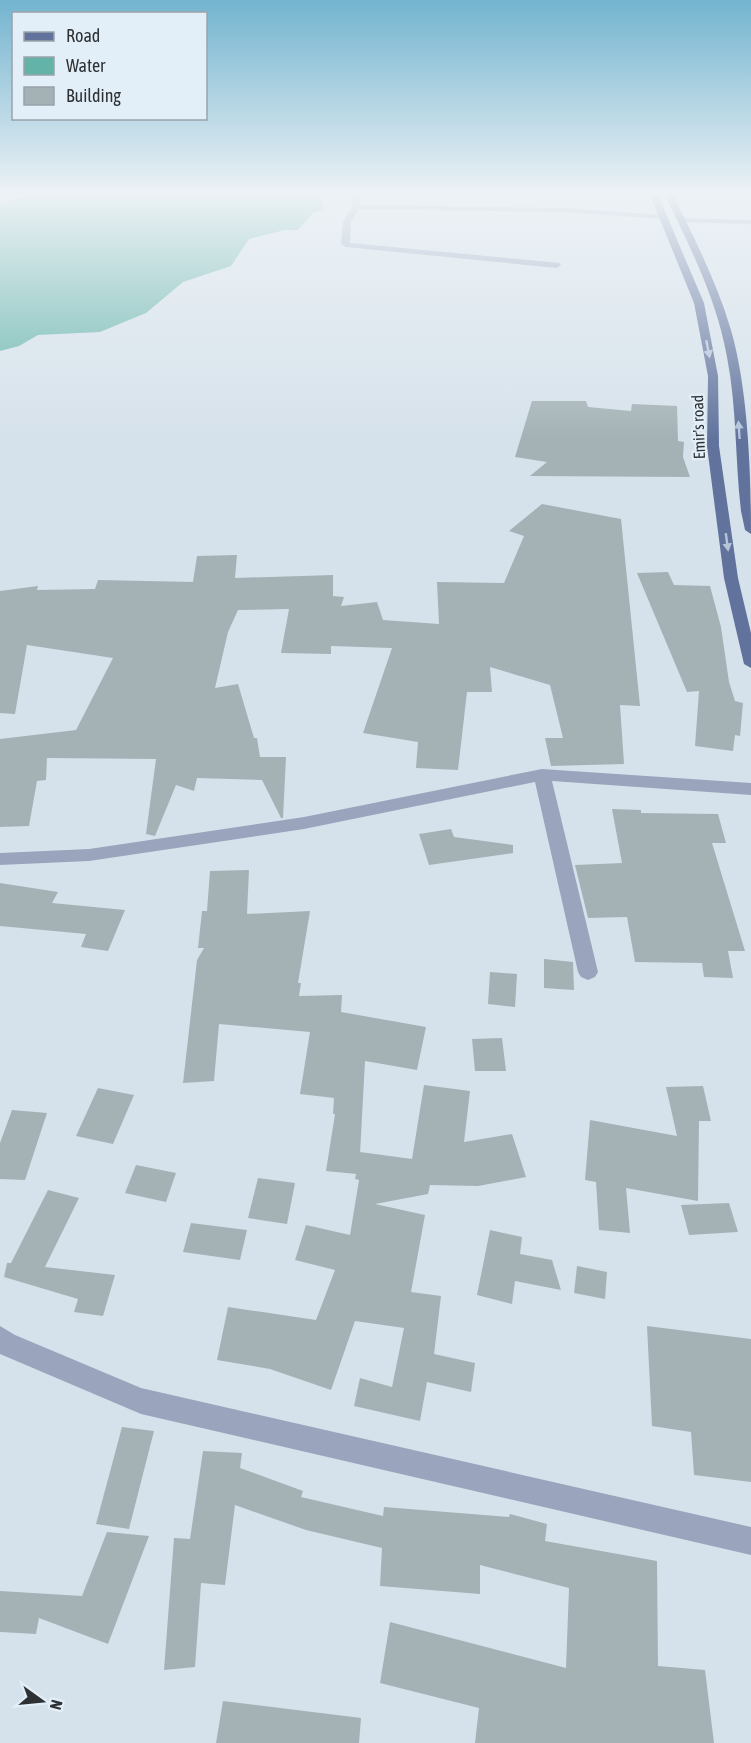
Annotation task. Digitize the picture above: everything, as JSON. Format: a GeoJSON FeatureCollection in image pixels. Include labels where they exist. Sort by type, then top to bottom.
{"type":"FeatureCollection","features":[{"type":"Feature","properties":{"kind":"main road","name":"Emir's road"},"geometry":{"type":"LineString","coordinates":[[688,276],[699,303],[713,376],[713,446],[731,578],[751,664]]}},
{"type":"Feature","properties":{"kind":"main road"},"geometry":{"type":"LineString","coordinates":[[706,276],[717,302],[736,378],[751,530]]}},
{"type":"Feature","properties":{"kind":"street"},"geometry":{"type":"LineString","coordinates":[[0,859],[89,855],[304,823],[542,775],[751,789]]}},
{"type":"Feature","properties":{"kind":"street"},"geometry":{"type":"LineString","coordinates":[[542,775],[588,972]]}},
{"type":"Feature","properties":{"kind":"street"},"geometry":{"type":"LineString","coordinates":[[0,1339],[6,1344],[141,1401],[751,1541]]}},
{"type":"Feature","properties":{"kind":"water"},"geometry":{"type":"Polygon","coordinates":[[[0,276],[200,276],[183,282],[146,313],[100,332],[38,335],[19,346],[0,351],[0,276]]]}},
{"type":"Feature","properties":{"kind":"building"},"geometry":{"type":"Polygon","coordinates":[[[532,401],[586,401],[588,407],[631,411],[632,404],[677,406],[678,441],[684,442],[683,457],[690,477],[530,476],[547,462],[515,457],[532,401]]]}},
{"type":"Feature","properties":{"kind":"building"},"geometry":{"type":"Polygon","coordinates":[[[542,504],[621,519],[640,706],[620,705],[624,764],[551,766],[545,738],[563,738],[550,685],[490,667],[492,692],[467,692],[458,770],[416,768],[418,742],[363,733],[392,648],[331,646],[331,654],[281,653],[289,609],[238,610],[228,632],[215,688],[238,684],[254,738],[257,738],[260,757],[286,757],[283,818],[262,780],[197,778],[194,791],[176,785],[155,836],[146,834],[156,759],[47,758],[46,780],[37,781],[29,826],[0,827],[0,739],[76,730],[113,658],[27,645],[15,714],[0,713],[0,591],[38,586],[37,590],[95,589],[98,580],[193,582],[197,556],[237,555],[235,578],[333,575],[333,596],[344,597],[341,606],[377,602],[383,620],[439,624],[437,582],[504,583],[524,536],[509,531],[542,504]]]}},
{"type":"Feature","properties":{"kind":"building"},"geometry":{"type":"Polygon","coordinates":[[[668,572],[674,585],[710,586],[721,627],[729,682],[735,701],[743,703],[740,736],[735,735],[733,751],[695,746],[699,691],[687,692],[637,573],[668,572]]]}},
{"type":"Feature","properties":{"kind":"building"},"geometry":{"type":"Polygon","coordinates":[[[612,809],[641,810],[641,813],[718,814],[726,843],[712,843],[745,951],[728,951],[733,978],[704,977],[702,963],[635,962],[627,917],[588,918],[575,865],[622,863],[612,809]]]}},
{"type":"Feature","properties":{"kind":"building"},"geometry":{"type":"Polygon","coordinates":[[[451,829],[454,837],[513,845],[513,853],[429,865],[419,834],[451,829]]]}},
{"type":"Feature","properties":{"kind":"building"},"geometry":{"type":"Polygon","coordinates":[[[249,870],[247,914],[310,911],[298,983],[301,983],[299,996],[342,995],[341,1012],[426,1027],[417,1070],[365,1061],[360,1152],[412,1159],[424,1085],[470,1091],[464,1142],[512,1134],[526,1177],[478,1186],[430,1185],[428,1194],[375,1204],[425,1215],[411,1292],[441,1296],[434,1354],[475,1363],[471,1392],[427,1382],[420,1421],[354,1406],[360,1378],[392,1387],[404,1328],[355,1321],[331,1390],[270,1369],[217,1360],[228,1307],[316,1320],[335,1270],[295,1260],[306,1225],[350,1235],[359,1180],[355,1179],[356,1174],[326,1171],[335,1114],[333,1114],[334,1098],[300,1094],[310,1032],[219,1024],[214,1081],[183,1083],[197,960],[204,948],[198,948],[202,911],[207,911],[210,871],[249,870]]]}},
{"type":"Feature","properties":{"kind":"building"},"geometry":{"type":"Polygon","coordinates":[[[0,883],[58,892],[52,903],[125,910],[108,951],[81,947],[86,934],[0,926],[0,883]]]}},
{"type":"Feature","properties":{"kind":"building"},"geometry":{"type":"Polygon","coordinates":[[[544,959],[573,962],[574,990],[544,988],[544,959]]]}},
{"type":"Feature","properties":{"kind":"building"},"geometry":{"type":"Polygon","coordinates":[[[490,972],[517,974],[515,1007],[488,1004],[490,972]]]}},
{"type":"Feature","properties":{"kind":"building"},"geometry":{"type":"Polygon","coordinates":[[[502,1038],[506,1071],[475,1071],[472,1039],[502,1038]]]}},
{"type":"Feature","properties":{"kind":"building"},"geometry":{"type":"Polygon","coordinates":[[[703,1086],[711,1121],[699,1121],[698,1201],[626,1188],[630,1233],[599,1230],[596,1182],[585,1180],[590,1120],[677,1136],[666,1087],[703,1086]]]}},
{"type":"Feature","properties":{"kind":"building"},"geometry":{"type":"Polygon","coordinates":[[[98,1088],[134,1095],[113,1144],[76,1136],[98,1088]]]}},
{"type":"Feature","properties":{"kind":"building"},"geometry":{"type":"Polygon","coordinates":[[[12,1110],[47,1113],[25,1180],[0,1179],[0,1143],[12,1110]]]}},
{"type":"Feature","properties":{"kind":"building"},"geometry":{"type":"Polygon","coordinates":[[[136,1165],[176,1173],[166,1202],[125,1193],[136,1165]]]}},
{"type":"Feature","properties":{"kind":"building"},"geometry":{"type":"Polygon","coordinates":[[[258,1178],[295,1183],[287,1224],[248,1218],[258,1178]]]}},
{"type":"Feature","properties":{"kind":"building"},"geometry":{"type":"Polygon","coordinates":[[[48,1190],[79,1198],[45,1267],[115,1275],[103,1316],[74,1312],[78,1299],[4,1277],[7,1263],[11,1263],[48,1190]]]}},
{"type":"Feature","properties":{"kind":"building"},"geometry":{"type":"Polygon","coordinates":[[[729,1203],[738,1232],[689,1235],[681,1205],[729,1203]]]}},
{"type":"Feature","properties":{"kind":"building"},"geometry":{"type":"Polygon","coordinates":[[[191,1223],[247,1230],[240,1260],[183,1252],[191,1223]]]}},
{"type":"Feature","properties":{"kind":"building"},"geometry":{"type":"Polygon","coordinates":[[[490,1230],[522,1237],[520,1254],[552,1260],[561,1290],[515,1281],[512,1304],[477,1295],[490,1230]]]}},
{"type":"Feature","properties":{"kind":"building"},"geometry":{"type":"Polygon","coordinates":[[[577,1266],[607,1272],[605,1299],[574,1293],[577,1266]]]}},
{"type":"Feature","properties":{"kind":"building"},"geometry":{"type":"Polygon","coordinates":[[[647,1326],[751,1339],[751,1482],[694,1475],[691,1432],[652,1426],[647,1326]]]}},
{"type":"Feature","properties":{"kind":"building"},"geometry":{"type":"Polygon","coordinates":[[[122,1427],[154,1431],[129,1529],[96,1524],[122,1427]]]}},
{"type":"Feature","properties":{"kind":"building"},"geometry":{"type":"Polygon","coordinates":[[[203,1451],[242,1453],[240,1468],[303,1491],[301,1497],[383,1516],[384,1507],[509,1517],[510,1514],[547,1524],[545,1541],[657,1561],[658,1666],[705,1670],[714,1743],[475,1743],[479,1708],[380,1683],[390,1622],[566,1668],[569,1588],[480,1565],[480,1594],[380,1586],[382,1548],[306,1530],[235,1505],[225,1585],[201,1583],[195,1667],[164,1670],[174,1538],[190,1539],[203,1451]]]}},
{"type":"Feature","properties":{"kind":"building"},"geometry":{"type":"Polygon","coordinates":[[[107,1532],[149,1536],[108,1644],[39,1618],[36,1634],[0,1632],[0,1591],[82,1596],[107,1532]]]}},
{"type":"Feature","properties":{"kind":"building"},"geometry":{"type":"Polygon","coordinates":[[[223,1701],[361,1718],[359,1743],[216,1743],[223,1701]]]}}]}
